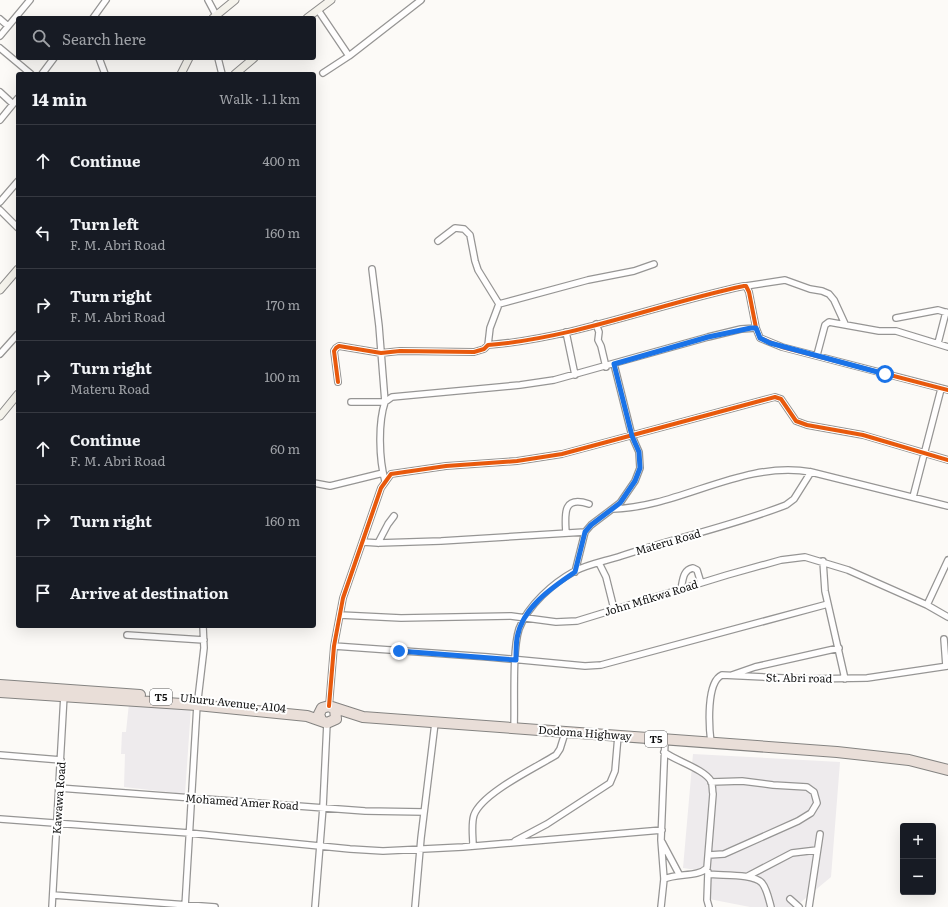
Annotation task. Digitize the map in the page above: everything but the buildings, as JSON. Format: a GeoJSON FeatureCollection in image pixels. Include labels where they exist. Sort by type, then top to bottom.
{"type":"FeatureCollection","features":[{"type":"Feature","properties":{"kind":"highway","name":"Uhuru Avenue, A104"},"geometry":{"type":"LineString","coordinates":[[0,685],[64,693]]}},
{"type":"Feature","properties":{"kind":"highway","name":"Uhuru Avenue, A104"},"geometry":{"type":"LineString","coordinates":[[0,692],[64,693],[301,710],[328,707]]}},
{"type":"Feature","properties":{"kind":"highway","name":"Uhuru Avenue, A104"},"geometry":{"type":"LineString","coordinates":[[198,702],[307,716],[327,722]]}},
{"type":"Feature","properties":{"kind":"highway","name":"T5"},"geometry":{"type":"LineString","coordinates":[[328,707],[363,717]]}},
{"type":"Feature","properties":{"kind":"highway"},"geometry":{"type":"LineString","coordinates":[[328,707],[337,715],[327,722],[319,714],[328,707]]}},
{"type":"Feature","properties":{"kind":"highway","name":"T5"},"geometry":{"type":"LineString","coordinates":[[327,722],[363,717]]}},
{"type":"Feature","properties":{"kind":"highway","name":"Dodoma Highway"},"geometry":{"type":"LineString","coordinates":[[363,717],[899,759],[924,763],[948,770]]}},
{"type":"Feature","properties":{"kind":"main road"},"geometry":{"type":"LineString","coordinates":[[215,16],[235,0]]}},
{"type":"Feature","properties":{"kind":"main road"},"geometry":{"type":"LineString","coordinates":[[310,16],[331,0]]}},
{"type":"Feature","properties":{"kind":"main road"},"geometry":{"type":"LineString","coordinates":[[182,72],[188,60]]}},
{"type":"Feature","properties":{"kind":"main road"},"geometry":{"type":"LineString","coordinates":[[237,72],[252,60]]}},
{"type":"Feature","properties":{"kind":"main road"},"geometry":{"type":"LineString","coordinates":[[0,290],[16,271]]}},
{"type":"Feature","properties":{"kind":"main road"},"geometry":{"type":"LineString","coordinates":[[0,416],[16,396]]}},
{"type":"Feature","properties":{"kind":"street"},"geometry":{"type":"LineString","coordinates":[[16,16],[30,0]]}},
{"type":"Feature","properties":{"kind":"street"},"geometry":{"type":"LineString","coordinates":[[94,16],[106,0]]}},
{"type":"Feature","properties":{"kind":"street"},"geometry":{"type":"LineString","coordinates":[[208,0],[215,16]]}},
{"type":"Feature","properties":{"kind":"street"},"geometry":{"type":"LineString","coordinates":[[323,73],[349,56],[421,0]]}},
{"type":"Feature","properties":{"kind":"street"},"geometry":{"type":"LineString","coordinates":[[318,10],[349,56]]}},
{"type":"Feature","properties":{"kind":"street"},"geometry":{"type":"LineString","coordinates":[[0,36],[16,17]]}},
{"type":"Feature","properties":{"kind":"street"},"geometry":{"type":"LineString","coordinates":[[0,18],[8,26]]}},
{"type":"Feature","properties":{"kind":"street"},"geometry":{"type":"LineString","coordinates":[[0,48],[29,72]]}},
{"type":"Feature","properties":{"kind":"street"},"geometry":{"type":"LineString","coordinates":[[44,72],[52,60]]}},
{"type":"Feature","properties":{"kind":"street"},"geometry":{"type":"LineString","coordinates":[[100,60],[104,72]]}},
{"type":"Feature","properties":{"kind":"street"},"geometry":{"type":"LineString","coordinates":[[218,60],[222,72]]}},
{"type":"Feature","properties":{"kind":"street"},"geometry":{"type":"LineString","coordinates":[[0,92],[13,104]]}},
{"type":"Feature","properties":{"kind":"street"},"geometry":{"type":"LineString","coordinates":[[0,120],[16,100]]}},
{"type":"Feature","properties":{"kind":"street"},"geometry":{"type":"LineString","coordinates":[[0,202],[16,183]]}},
{"type":"Feature","properties":{"kind":"street"},"geometry":{"type":"LineString","coordinates":[[0,210],[16,226]]}},
{"type":"Feature","properties":{"kind":"street"},"geometry":{"type":"LineString","coordinates":[[438,241],[451,229],[459,228],[468,231],[473,240],[475,261],[478,270],[499,304]]}},
{"type":"Feature","properties":{"kind":"street"},"geometry":{"type":"LineString","coordinates":[[499,304],[588,280],[634,271],[654,264]]}},
{"type":"Feature","properties":{"kind":"street"},"geometry":{"type":"LineString","coordinates":[[372,269],[385,402],[381,425],[383,473],[385,480]]}},
{"type":"Feature","properties":{"kind":"street"},"geometry":{"type":"LineString","coordinates":[[338,382],[336,348],[339,346],[351,346],[381,353],[400,351],[474,352],[480,351],[488,345],[522,341],[566,332],[690,299],[746,286],[785,280],[829,294],[834,300],[845,324]]}},
{"type":"Feature","properties":{"kind":"street"},"geometry":{"type":"LineString","coordinates":[[746,286],[749,292],[756,328],[760,338],[763,340],[782,347],[948,390]]}},
{"type":"Feature","properties":{"kind":"street"},"geometry":{"type":"LineString","coordinates":[[488,345],[490,328],[499,304]]}},
{"type":"Feature","properties":{"kind":"street"},"geometry":{"type":"LineString","coordinates":[[896,318],[902,318],[914,313],[938,310],[947,312],[938,343]]}},
{"type":"Feature","properties":{"kind":"street"},"geometry":{"type":"LineString","coordinates":[[817,355],[827,322],[879,331],[896,330],[948,347]]}},
{"type":"Feature","properties":{"kind":"street"},"geometry":{"type":"LineString","coordinates":[[596,324],[599,332],[598,340],[601,345],[606,367]]}},
{"type":"Feature","properties":{"kind":"street"},"geometry":{"type":"LineString","coordinates":[[351,402],[385,402],[392,397],[520,385],[575,375],[708,337],[741,329],[756,328]]}},
{"type":"Feature","properties":{"kind":"street"},"geometry":{"type":"LineString","coordinates":[[566,332],[575,375]]}},
{"type":"Feature","properties":{"kind":"street"},"geometry":{"type":"LineString","coordinates":[[0,354],[16,336]]}},
{"type":"Feature","properties":{"kind":"street"},"geometry":{"type":"LineString","coordinates":[[575,572],[585,532],[591,525],[613,509],[627,494],[640,468],[639,452],[632,436],[614,364]]}},
{"type":"Feature","properties":{"kind":"street"},"geometry":{"type":"LineString","coordinates":[[913,497],[940,389]]}},
{"type":"Feature","properties":{"kind":"street"},"geometry":{"type":"LineString","coordinates":[[328,707],[334,646],[343,598],[385,480],[395,473],[446,466],[517,462],[538,458],[597,446],[775,397],[781,399],[796,421],[807,425],[863,435],[948,460]]}},
{"type":"Feature","properties":{"kind":"street"},"geometry":{"type":"LineString","coordinates":[[613,509],[653,504],[746,476],[772,470],[788,469],[811,472],[948,506]]}},
{"type":"Feature","properties":{"kind":"street","name":"Materu Road"},"geometry":{"type":"LineString","coordinates":[[525,617],[550,589],[575,572],[598,563],[786,505],[794,499],[811,472]]}},
{"type":"Feature","properties":{"kind":"street"},"geometry":{"type":"LineString","coordinates":[[316,483],[330,486],[383,473]]}},
{"type":"Feature","properties":{"kind":"street"},"geometry":{"type":"LineString","coordinates":[[566,533],[566,508],[572,503],[578,501],[589,504]]}},
{"type":"Feature","properties":{"kind":"street"},"geometry":{"type":"LineString","coordinates":[[378,543],[394,516]]}},
{"type":"Feature","properties":{"kind":"street"},"geometry":{"type":"LineString","coordinates":[[362,542],[378,543],[585,532]]}},
{"type":"Feature","properties":{"kind":"street","name":"John Mfikwa Road"},"geometry":{"type":"LineString","coordinates":[[340,615],[401,618],[491,616],[525,617],[565,622],[577,621],[701,583],[793,558],[805,557],[823,561],[848,570],[927,605],[948,617]]}},
{"type":"Feature","properties":{"kind":"street"},"geometry":{"type":"LineString","coordinates":[[927,605],[948,560]]}},
{"type":"Feature","properties":{"kind":"street"},"geometry":{"type":"LineString","coordinates":[[823,561],[824,585],[845,679]]}},
{"type":"Feature","properties":{"kind":"street"},"geometry":{"type":"LineString","coordinates":[[598,563],[606,577],[614,609]]}},
{"type":"Feature","properties":{"kind":"street"},"geometry":{"type":"LineString","coordinates":[[681,589],[684,575],[689,569],[696,569],[701,583]]}},
{"type":"Feature","properties":{"kind":"street"},"geometry":{"type":"LineString","coordinates":[[334,646],[585,666],[601,665],[828,604]]}},
{"type":"Feature","properties":{"kind":"street"},"geometry":{"type":"LineString","coordinates":[[514,728],[517,638],[525,617]]}},
{"type":"Feature","properties":{"kind":"street"},"geometry":{"type":"LineString","coordinates":[[185,906],[198,702],[204,640],[203,628]]}},
{"type":"Feature","properties":{"kind":"street"},"geometry":{"type":"LineString","coordinates":[[127,635],[204,640]]}},
{"type":"Feature","properties":{"kind":"street"},"geometry":{"type":"LineString","coordinates":[[944,639],[947,666]]}},
{"type":"Feature","properties":{"kind":"street"},"geometry":{"type":"LineString","coordinates":[[732,675],[755,667],[839,648]]}},
{"type":"Feature","properties":{"kind":"street","name":"St. Abri road"},"geometry":{"type":"LineString","coordinates":[[710,743],[709,726],[714,681],[717,677],[722,675],[806,679],[845,679],[867,678],[947,666]]}},
{"type":"Feature","properties":{"kind":"street","name":"Kawawa Road"},"geometry":{"type":"LineString","coordinates":[[52,907],[64,693]]}},
{"type":"Feature","properties":{"kind":"street"},"geometry":{"type":"LineString","coordinates":[[315,907],[323,807],[327,722]]}},
{"type":"Feature","properties":{"kind":"street"},"geometry":{"type":"LineString","coordinates":[[415,907],[420,848],[435,723]]}},
{"type":"Feature","properties":{"kind":"street"},"geometry":{"type":"LineString","coordinates":[[473,846],[474,816],[481,805],[494,793],[556,755],[560,749],[565,732]]}},
{"type":"Feature","properties":{"kind":"street"},"geometry":{"type":"LineString","coordinates":[[512,842],[547,824],[610,783],[615,771],[618,736]]}},
{"type":"Feature","properties":{"kind":"street"},"geometry":{"type":"LineString","coordinates":[[661,907],[664,879],[661,840],[665,741]]}},
{"type":"Feature","properties":{"kind":"street"},"geometry":{"type":"LineString","coordinates":[[664,752],[700,772],[711,782],[712,794],[706,900],[709,907]]}},
{"type":"Feature","properties":{"kind":"street"},"geometry":{"type":"LineString","coordinates":[[0,755],[61,760]]}},
{"type":"Feature","properties":{"kind":"street"},"geometry":{"type":"LineString","coordinates":[[709,855],[724,854],[798,820],[811,813],[816,803],[814,792],[807,787],[742,781],[711,782]]}},
{"type":"Feature","properties":{"kind":"street","name":"Mohamed Amer Road"},"geometry":{"type":"LineString","coordinates":[[59,788],[366,811],[424,812]]}},
{"type":"Feature","properties":{"kind":"street"},"geometry":{"type":"LineString","coordinates":[[0,819],[190,833],[383,851],[473,846],[662,830]]}},
{"type":"Feature","properties":{"kind":"street"},"geometry":{"type":"LineString","coordinates":[[809,907],[820,834]]}},
{"type":"Feature","properties":{"kind":"street"},"geometry":{"type":"LineString","coordinates":[[661,840],[679,874]]}},
{"type":"Feature","properties":{"kind":"street"},"geometry":{"type":"LineString","coordinates":[[745,877],[792,853],[817,850]]}},
{"type":"Feature","properties":{"kind":"street"},"geometry":{"type":"LineString","coordinates":[[664,879],[679,874],[699,873],[707,868]]}},
{"type":"Feature","properties":{"kind":"street"},"geometry":{"type":"LineString","coordinates":[[708,874],[754,878],[762,882],[771,907]]}},
{"type":"Feature","properties":{"kind":"street"},"geometry":{"type":"LineString","coordinates":[[53,895],[185,906],[215,907]]}},
{"type":"Feature","properties":{"kind":"street"},"geometry":{"type":"LineString","coordinates":[[790,899],[799,907]]}},
{"type":"Feature","properties":{"kind":"shaded area"},"geometry":{"type":"Polygon","coordinates":[[[129,703],[191,708],[185,794],[124,787],[125,754],[121,754],[122,732],[126,732],[129,703]]]}},
{"type":"Feature","properties":{"kind":"shaded area"},"geometry":{"type":"Polygon","coordinates":[[[693,754],[840,762],[831,877],[795,907],[750,907],[709,899],[709,872],[683,868],[693,754]]]}},
{"type":"Feature","properties":{"kind":"cycle path"},"geometry":{"type":"LineString","coordinates":[[338,382],[334,351],[339,346],[381,353],[400,351],[474,352],[484,349],[488,345],[520,341],[585,328],[712,293],[746,286],[749,292],[756,328],[760,338],[782,347],[948,390]]}},
{"type":"Feature","properties":{"kind":"cycle path"},"geometry":{"type":"LineString","coordinates":[[329,706],[334,646],[343,598],[381,488],[391,474],[446,466],[517,461],[562,454],[775,397],[781,399],[796,421],[807,425],[863,435],[948,460]]}},
{"type":"Feature","properties":{"kind":"route"},"geometry":{"type":"LineString","coordinates":[[399,651],[516,660],[519,628],[525,617],[542,596],[575,572],[585,532],[591,525],[620,503],[635,481],[640,468],[639,452],[632,436],[614,364],[708,337],[741,329],[756,328],[760,338],[782,347],[885,374]]}}]}
